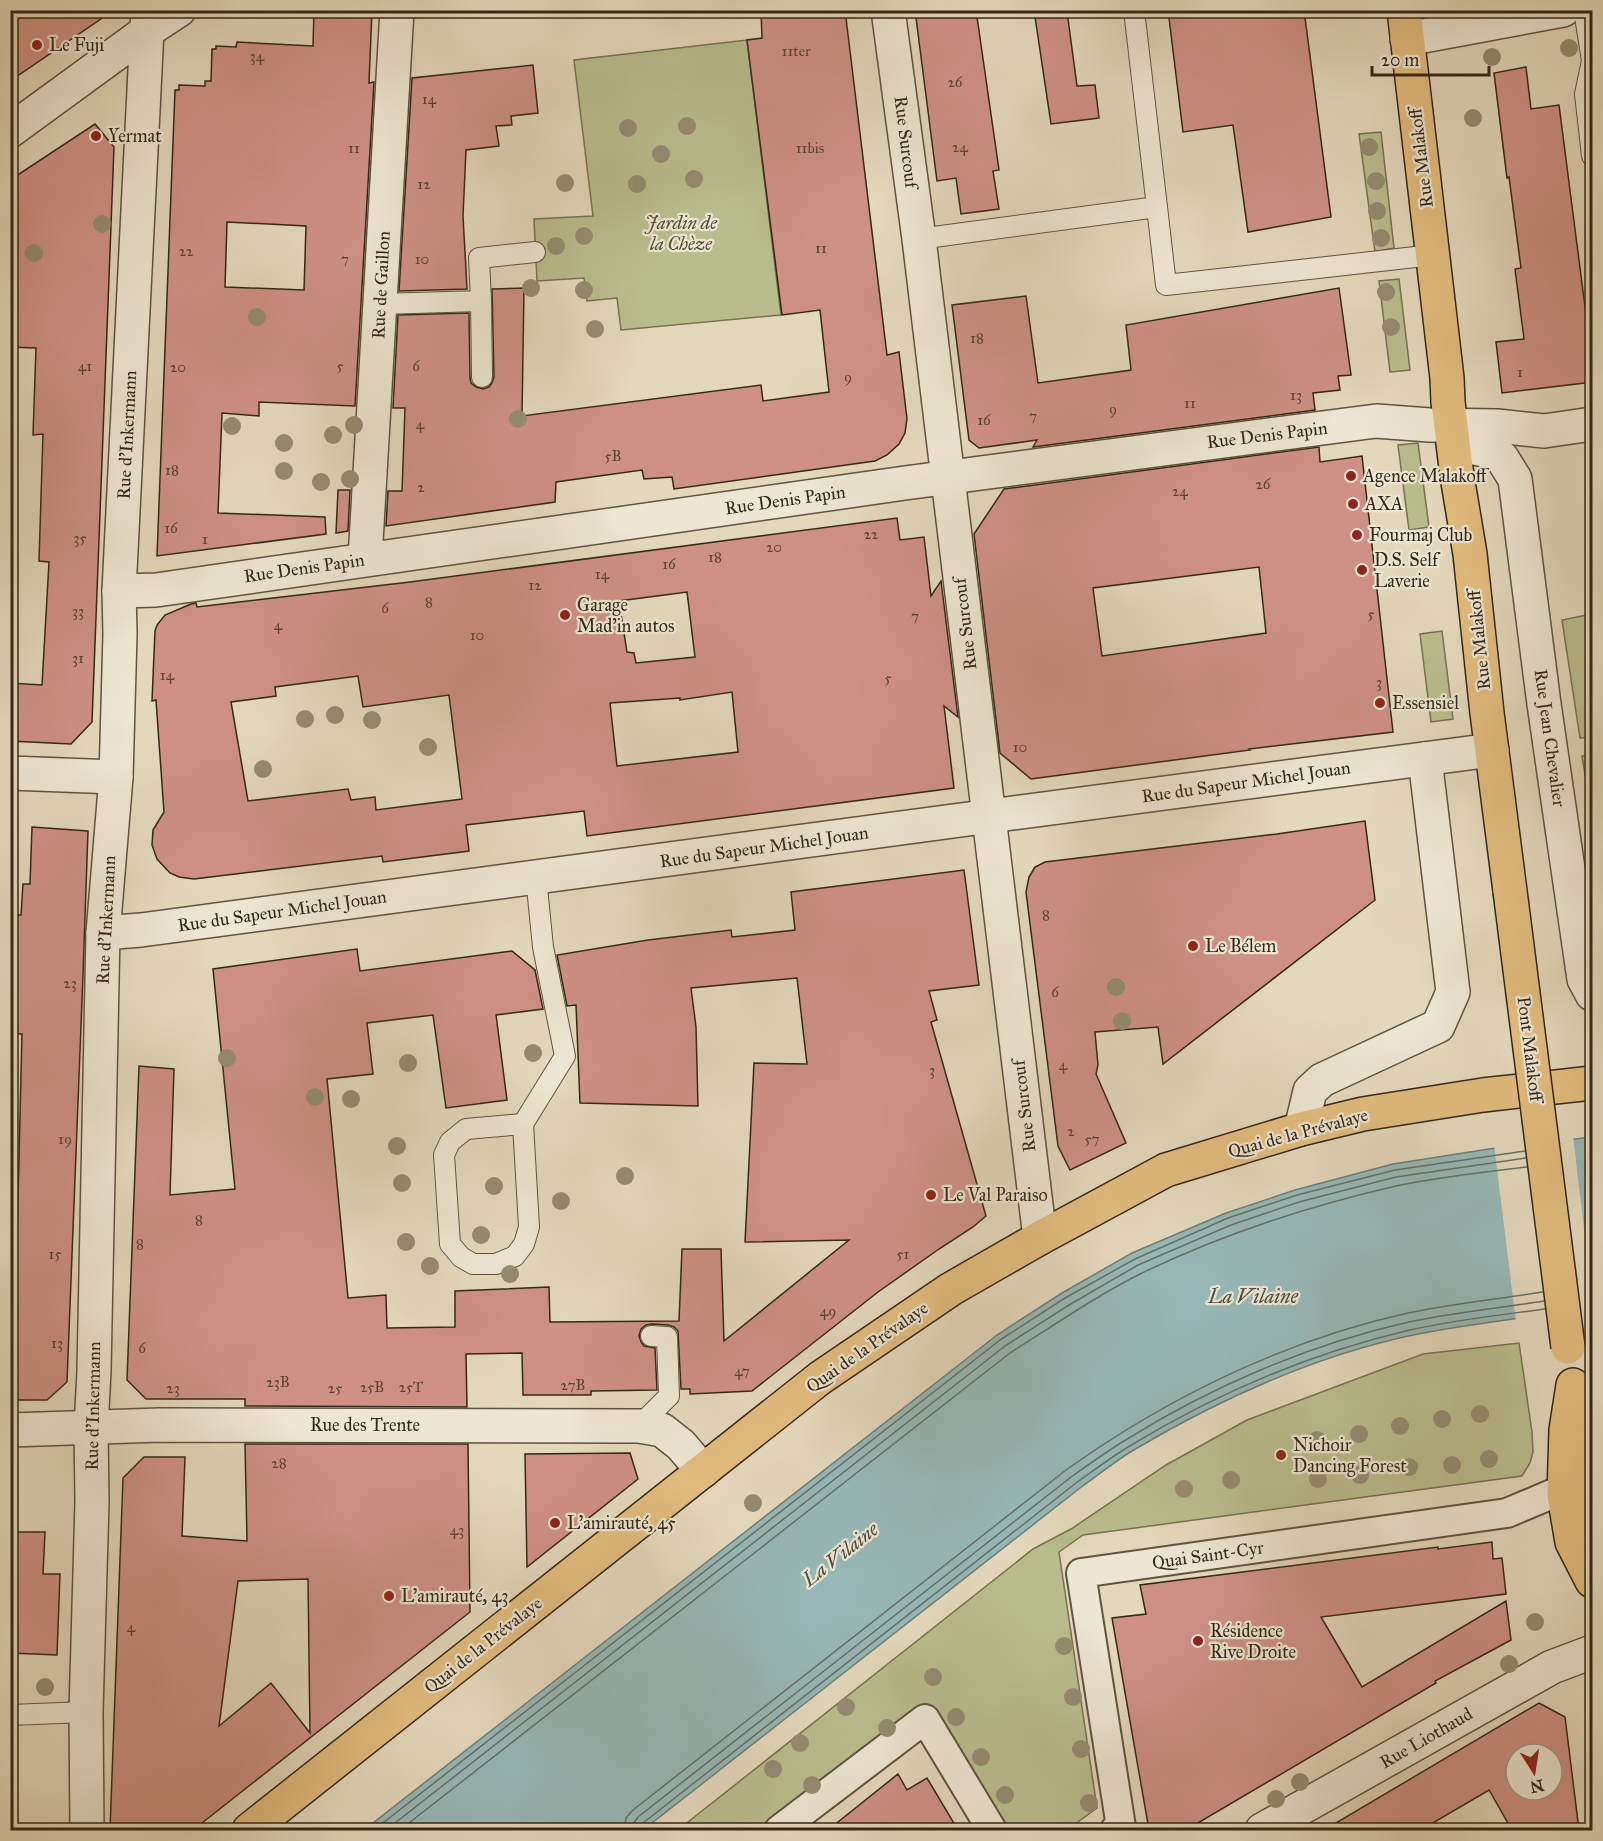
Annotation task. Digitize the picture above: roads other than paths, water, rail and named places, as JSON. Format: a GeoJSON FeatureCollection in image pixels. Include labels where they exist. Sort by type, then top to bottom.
{"type":"FeatureCollection","features":[{"type":"Feature","properties":{"kind":"main road","name":"Rue Malakoff"},"geometry":{"type":"LineString","coordinates":[[1406,25],[1457,476],[1470,554],[1492,750]]}},
{"type":"Feature","properties":{"kind":"main road","name":"Pont Malakoff"},"geometry":{"type":"LineString","coordinates":[[1492,750],[1574,1385],[1566,1430],[1585,1499],[1572,1542],[1593,1581]]}},
{"type":"Feature","properties":{"kind":"main road","name":"Quai de la Prévalaye"},"geometry":{"type":"LineString","coordinates":[[249,1830],[829,1371],[951,1288],[1040,1238],[1166,1170],[1301,1129],[1363,1114],[1483,1095],[1593,1083]]}},
{"type":"Feature","properties":{"kind":"street"},"geometry":{"type":"LineString","coordinates":[[10,131],[148,21],[179,10]]}},
{"type":"Feature","properties":{"kind":"street","name":"Rue de Gaillon"},"geometry":{"type":"LineString","coordinates":[[365,559],[397,10]]}},
{"type":"Feature","properties":{"kind":"street","name":"Rue Surcouf"},"geometry":{"type":"LineString","coordinates":[[888,10],[919,239],[1040,1238]]}},
{"type":"Feature","properties":{"kind":"street"},"geometry":{"type":"LineString","coordinates":[[1406,25],[1563,10]]}},
{"type":"Feature","properties":{"kind":"street","name":"Rue d'Inkermann"},"geometry":{"type":"LineString","coordinates":[[87,1830],[86,1712],[92,1502],[91,1428],[103,933],[116,777],[119,591],[148,21]]}},
{"type":"Feature","properties":{"kind":"street","name":"Rue Denis Papin"},"geometry":{"type":"LineString","coordinates":[[119,591],[156,590],[948,477],[1376,421],[1497,426],[1544,431],[1593,423]]}},
{"type":"Feature","properties":{"kind":"street","name":"Rue Jean Chevalier"},"geometry":{"type":"LineString","coordinates":[[1451,425],[1462,442],[1469,447],[1495,453],[1502,458],[1515,479]]}},
{"type":"Feature","properties":{"kind":"street","name":"Rue Jean Chevalier"},"geometry":{"type":"LineString","coordinates":[[1544,431],[1519,456],[1515,479],[1548,734],[1584,979],[1593,994]]}},
{"type":"Feature","properties":{"kind":"street"},"geometry":{"type":"LineString","coordinates":[[1301,1129],[1310,1091],[1322,1080],[1438,1026],[1453,993],[1425,759],[1492,750]]}},
{"type":"Feature","properties":{"kind":"street","name":"Rue du Sapeur Michel Jouan"},"geometry":{"type":"LineString","coordinates":[[103,933],[141,930],[1425,759]]}},
{"type":"Feature","properties":{"kind":"street"},"geometry":{"type":"LineString","coordinates":[[10,773],[116,777]]}},
{"type":"Feature","properties":{"kind":"street","name":"Rue des Trente"},"geometry":{"type":"LineString","coordinates":[[10,1430],[172,1425],[639,1426],[662,1430],[681,1445],[703,1471]]}},
{"type":"Feature","properties":{"kind":"street","name":"Quai Saint-Cyr"},"geometry":{"type":"LineString","coordinates":[[1115,1830],[1121,1827],[1081,1573],[1507,1513],[1552,1494],[1585,1499]]}},
{"type":"Feature","properties":{"kind":"street","name":"Rue Liothaud"},"geometry":{"type":"LineString","coordinates":[[1262,1830],[1552,1667],[1593,1652]]}},
{"type":"Feature","properties":{"kind":"street"},"geometry":{"type":"LineString","coordinates":[[779,1830],[925,1719],[992,1830]]}},
{"type":"Feature","properties":{"kind":"lane"},"geometry":{"type":"LineString","coordinates":[[1134,10],[1166,285],[1433,255]]}},
{"type":"Feature","properties":{"kind":"lane"},"geometry":{"type":"LineString","coordinates":[[1584,10],[1592,61],[1584,94],[1593,156]]}},
{"type":"Feature","properties":{"kind":"lane"},"geometry":{"type":"LineString","coordinates":[[919,239],[1157,207]]}},
{"type":"Feature","properties":{"kind":"lane"},"geometry":{"type":"LineString","coordinates":[[482,377],[479,258],[535,252]]}},
{"type":"Feature","properties":{"kind":"lane"},"geometry":{"type":"LineString","coordinates":[[380,304],[481,301]]}},
{"type":"Feature","properties":{"kind":"lane"},"geometry":{"type":"LineString","coordinates":[[523,1124],[466,1130],[450,1142],[444,1155],[450,1244],[461,1257],[473,1264],[496,1264],[515,1256],[524,1244],[529,1227],[523,1124],[565,1056],[543,947],[536,877]]}},
{"type":"Feature","properties":{"kind":"lane"},"geometry":{"type":"LineString","coordinates":[[639,1426],[669,1396],[667,1337],[651,1336]]}},
{"type":"Feature","properties":{"kind":"lane"},"geometry":{"type":"LineString","coordinates":[[10,1715],[86,1712]]}},
{"type":"Feature","properties":{"kind":"water","name":"La Vilaine"},"geometry":{"type":"Polygon","coordinates":[[[1592,1137],[1592,1308],[1458,1327],[1376,1344],[1303,1367],[1233,1397],[1165,1432],[1125,1455],[1080,1488],[643,1830],[364,1830],[997,1335],[1062,1293],[1132,1253],[1226,1213],[1295,1190],[1393,1164],[1489,1149],[1592,1137]]]}},
{"type":"Feature","properties":{"kind":"place","name":"Le Fuji"},"geometry":{"type":"Point","coordinates":[37,45]}},
{"type":"Feature","properties":{"kind":"place","name":"Yermat"},"geometry":{"type":"Point","coordinates":[96,136]}},
{"type":"Feature","properties":{"kind":"place","name":"Agence Malakoff"},"geometry":{"type":"Point","coordinates":[1351,476]}},
{"type":"Feature","properties":{"kind":"place","name":"AXA"},"geometry":{"type":"Point","coordinates":[1353,504]}},
{"type":"Feature","properties":{"kind":"place","name":"Fourmaj Club"},"geometry":{"type":"Point","coordinates":[1357,535]}},
{"type":"Feature","properties":{"kind":"place","name":"D.S. Self Laverie"},"geometry":{"type":"Point","coordinates":[1362,570]}},
{"type":"Feature","properties":{"kind":"place","name":"Garage Mad'in autos"},"geometry":{"type":"Point","coordinates":[565,615]}},
{"type":"Feature","properties":{"kind":"place","name":"Essensiel"},"geometry":{"type":"Point","coordinates":[1380,703]}},
{"type":"Feature","properties":{"kind":"place","name":"Le Bélem"},"geometry":{"type":"Point","coordinates":[1193,946]}},
{"type":"Feature","properties":{"kind":"place","name":"Le Val Paraiso"},"geometry":{"type":"Point","coordinates":[931,1195]}},
{"type":"Feature","properties":{"kind":"place","name":"Nichoir Dancing Forest"},"geometry":{"type":"Point","coordinates":[1281,1455]}},
{"type":"Feature","properties":{"kind":"place","name":"L'amirauté, 45"},"geometry":{"type":"Point","coordinates":[555,1523]}},
{"type":"Feature","properties":{"kind":"place","name":"L'amirauté, 43"},"geometry":{"type":"Point","coordinates":[389,1596]}},
{"type":"Feature","properties":{"kind":"place","name":"Résidence Rive Droite"},"geometry":{"type":"Point","coordinates":[1198,1641]}},
{"type":"Feature","properties":{"kind":"park label","name":"Jardin de la Chèze"},"geometry":{"type":"Point","coordinates":[681,233]}}]}
